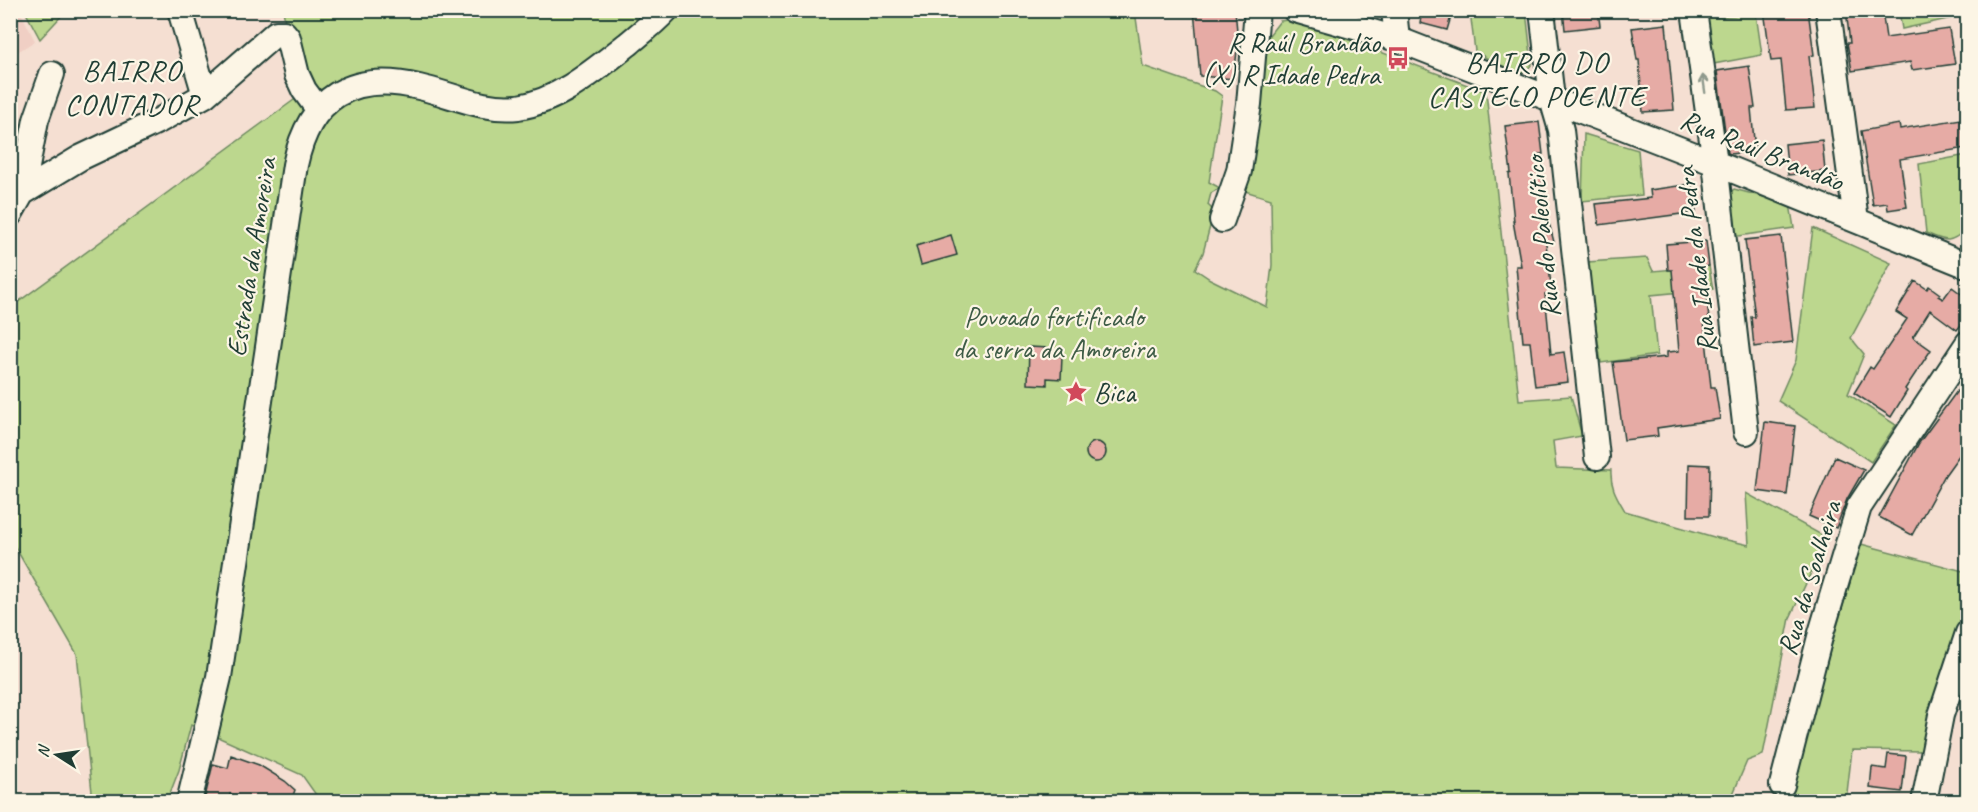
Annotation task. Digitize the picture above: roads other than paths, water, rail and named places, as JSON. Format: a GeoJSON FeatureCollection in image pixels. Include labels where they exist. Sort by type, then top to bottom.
{"type":"FeatureCollection","features":[{"type":"Feature","properties":{"kind":"street"},"geometry":{"type":"LineString","coordinates":[[180,10],[205,95]]}},
{"type":"Feature","properties":{"kind":"street","name":"Estrada da Amoreira"},"geometry":{"type":"LineString","coordinates":[[189,801],[219,677],[295,165],[303,137],[318,109],[347,89],[380,83],[419,87],[492,106],[528,105],[553,96],[575,83],[606,61],[666,10]]}},
{"type":"Feature","properties":{"kind":"street"},"geometry":{"type":"LineString","coordinates":[[1222,220],[1239,171],[1249,104],[1257,10]]}},
{"type":"Feature","properties":{"kind":"street","name":"Rua Raúl Brandão"},"geometry":{"type":"LineString","coordinates":[[1295,10],[1396,39],[1964,259]]}},
{"type":"Feature","properties":{"kind":"street"},"geometry":{"type":"LineString","coordinates":[[1394,10],[1396,39]]}},
{"type":"Feature","properties":{"kind":"street","name":"Rua do Paleolítico"},"geometry":{"type":"LineString","coordinates":[[1542,10],[1552,99],[1561,130],[1597,457]]}},
{"type":"Feature","properties":{"kind":"street","name":"Rua Idade da Pedra"},"geometry":{"type":"LineString","coordinates":[[1694,10],[1715,163],[1746,432]]}},
{"type":"Feature","properties":{"kind":"street"},"geometry":{"type":"LineString","coordinates":[[1828,10],[1856,219]]}},
{"type":"Feature","properties":{"kind":"street"},"geometry":{"type":"LineString","coordinates":[[22,193],[80,158],[160,120],[205,95],[272,35],[279,32],[284,33],[288,38],[297,75],[304,90],[318,109]]}},
{"type":"Feature","properties":{"kind":"street"},"geometry":{"type":"LineString","coordinates":[[10,214],[22,193],[36,120],[52,74]]}},
{"type":"Feature","properties":{"kind":"street","name":"Rua da Soalheira"},"geometry":{"type":"LineString","coordinates":[[1782,785],[1821,633],[1859,507],[1968,343]]}},
{"type":"Feature","properties":{"kind":"street"},"geometry":{"type":"LineString","coordinates":[[1924,801],[1941,715],[1968,633]]}},
{"type":"Feature","properties":{"kind":"place","name":"R Raúl Brandão (X) R Idade Pedra"},"geometry":{"type":"Point","coordinates":[1398,58]}},
{"type":"Feature","properties":{"kind":"place","name":"Bica"},"geometry":{"type":"Point","coordinates":[1076,392]}},
{"type":"Feature","properties":{"kind":"district","name":"BAIRRO DO CASTELO POENTE"},"geometry":{"type":"Point","coordinates":[1537,80]}},
{"type":"Feature","properties":{"kind":"district","name":"BAIRRO CONTADOR"},"geometry":{"type":"Point","coordinates":[132,87]}},
{"type":"Feature","properties":{"kind":"park label","name":"Povoado fortificado da serra da Amoreira"},"geometry":{"type":"Point","coordinates":[1054,332]}}]}
